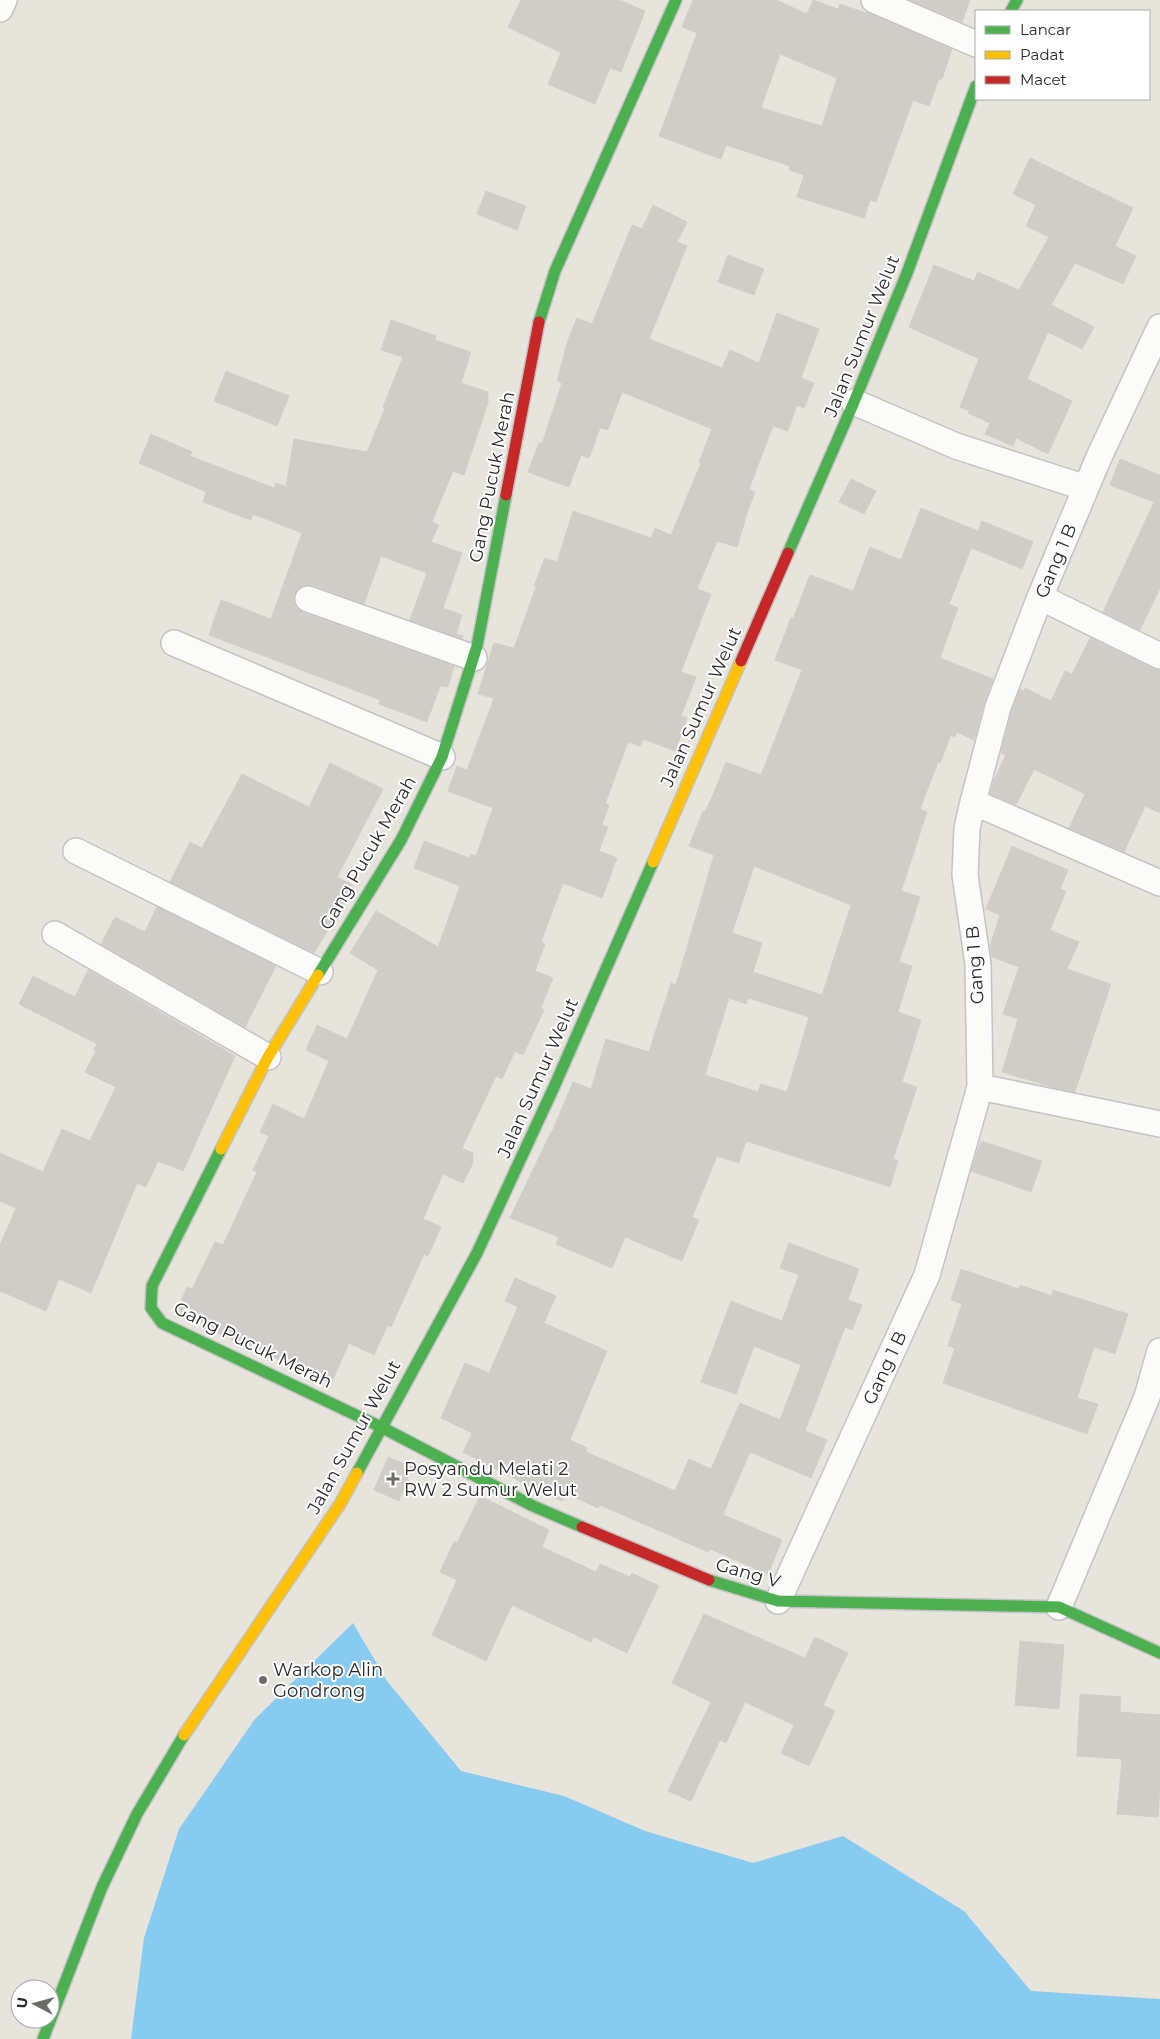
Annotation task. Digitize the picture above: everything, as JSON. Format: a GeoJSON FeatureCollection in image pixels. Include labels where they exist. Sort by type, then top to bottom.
{"type":"FeatureCollection","features":[{"type":"Feature","properties":{"kind":"street"},"geometry":{"type":"LineString","coordinates":[[0,9],[4,0]]}},
{"type":"Feature","properties":{"kind":"street","name":"Gang Pucuk Merah"},"geometry":{"type":"LineString","coordinates":[[381,1427],[162,1323],[151,1308],[152,1286],[268,1057],[401,840],[442,757],[474,658],[543,309],[555,271],[676,0]]}},
{"type":"Feature","properties":{"kind":"street"},"geometry":{"type":"LineString","coordinates":[[874,0],[975,44]]}},
{"type":"Feature","properties":{"kind":"street","name":"Jalan Sumur Welut"},"geometry":{"type":"LineString","coordinates":[[43,2039],[102,1887],[137,1814],[194,1719],[340,1504],[477,1252],[554,1087],[854,402],[907,274],[975,89]]}},
{"type":"Feature","properties":{"kind":"street","name":"Gang 1 B"},"geometry":{"type":"LineString","coordinates":[[778,1601],[927,1275],[980,1087],[978,964],[965,875],[967,828],[973,802],[998,707],[1040,597],[1086,488],[1160,327]]}},
{"type":"Feature","properties":{"kind":"street"},"geometry":{"type":"LineString","coordinates":[[854,402],[956,446],[1086,488]]}},
{"type":"Feature","properties":{"kind":"street"},"geometry":{"type":"LineString","coordinates":[[1040,597],[1160,656]]}},
{"type":"Feature","properties":{"kind":"street"},"geometry":{"type":"LineString","coordinates":[[308,599],[474,658]]}},
{"type":"Feature","properties":{"kind":"street"},"geometry":{"type":"LineString","coordinates":[[174,643],[442,757]]}},
{"type":"Feature","properties":{"kind":"street"},"geometry":{"type":"LineString","coordinates":[[973,802],[1160,883]]}},
{"type":"Feature","properties":{"kind":"street"},"geometry":{"type":"LineString","coordinates":[[76,851],[320,972]]}},
{"type":"Feature","properties":{"kind":"street"},"geometry":{"type":"LineString","coordinates":[[55,934],[268,1057]]}},
{"type":"Feature","properties":{"kind":"street"},"geometry":{"type":"LineString","coordinates":[[980,1087],[1160,1124]]}},
{"type":"Feature","properties":{"kind":"street"},"geometry":{"type":"LineString","coordinates":[[1059,1607],[1147,1397],[1160,1351]]}},
{"type":"Feature","properties":{"kind":"street","name":"Gang V"},"geometry":{"type":"LineString","coordinates":[[381,1427],[534,1506],[705,1579],[778,1601],[1059,1607],[1160,1653]]}},
{"type":"Feature","properties":{"kind":"water"},"geometry":{"type":"Polygon","coordinates":[[[353,1623],[387,1681],[461,1771],[564,1796],[645,1831],[753,1863],[843,1836],[964,1911],[1031,1991],[1160,1999],[1160,2039],[131,2039],[144,1938],[179,1829],[255,1719],[353,1623]]]}},
{"type":"Feature","properties":{"kind":"building"},"geometry":{"type":"Polygon","coordinates":[[[521,0],[620,0],[645,11],[621,72],[610,68],[595,104],[548,84],[561,53],[508,27],[521,0]]]}},
{"type":"Feature","properties":{"kind":"building"},"geometry":{"type":"Polygon","coordinates":[[[693,0],[776,0],[807,14],[813,0],[838,9],[840,4],[866,13],[866,11],[952,49],[942,79],[939,79],[929,106],[913,100],[876,202],[870,200],[864,218],[797,197],[804,175],[789,170],[790,166],[726,145],[721,159],[659,136],[697,33],[682,27],[693,0]],[[780,54],[761,108],[822,126],[837,78],[780,54]]]}},
{"type":"Feature","properties":{"kind":"building"},"geometry":{"type":"Polygon","coordinates":[[[910,0],[970,0],[962,22],[910,0]]]}},
{"type":"Feature","properties":{"kind":"building"},"geometry":{"type":"Polygon","coordinates":[[[1030,158],[1133,208],[1115,246],[1136,256],[1123,284],[1075,263],[1051,305],[1094,327],[1082,349],[1048,332],[1027,379],[1072,401],[1048,454],[1016,438],[1013,446],[985,434],[990,423],[968,413],[970,411],[960,407],[979,359],[909,327],[934,265],[974,281],[978,272],[1019,290],[1049,237],[1026,226],[1036,205],[1013,194],[1030,158]]]}},
{"type":"Feature","properties":{"kind":"building"},"geometry":{"type":"Polygon","coordinates":[[[486,191],[526,206],[517,230],[477,214],[486,191]]]}},
{"type":"Feature","properties":{"kind":"building"},"geometry":{"type":"Polygon","coordinates":[[[653,205],[687,222],[677,242],[687,246],[649,339],[722,368],[730,350],[759,363],[777,313],[819,329],[801,378],[814,383],[804,408],[797,405],[788,431],[773,426],[749,489],[755,492],[737,547],[717,541],[697,589],[711,594],[681,672],[696,677],[681,716],[687,718],[675,751],[643,739],[640,746],[628,742],[605,804],[609,805],[602,825],[608,827],[599,851],[617,858],[602,898],[563,883],[541,942],[545,944],[535,971],[553,978],[541,1008],[544,1010],[523,1055],[515,1051],[502,1079],[496,1076],[462,1148],[473,1153],[473,1163],[463,1183],[443,1174],[423,1219],[441,1227],[428,1256],[424,1254],[391,1327],[388,1325],[374,1355],[349,1343],[331,1384],[218,1333],[219,1330],[177,1311],[187,1287],[192,1289],[215,1242],[223,1245],[257,1172],[253,1170],[269,1136],[260,1132],[273,1104],[304,1119],[329,1061],[306,1050],[317,1025],[347,1039],[378,970],[350,953],[376,911],[438,947],[460,886],[414,868],[424,841],[469,858],[471,854],[476,856],[493,808],[448,791],[457,766],[467,770],[494,698],[478,694],[494,643],[514,648],[545,558],[557,562],[573,511],[651,538],[655,528],[671,535],[701,463],[699,462],[712,429],[622,392],[608,430],[600,428],[589,458],[581,455],[569,487],[528,472],[539,443],[542,444],[562,383],[557,381],[568,340],[577,318],[592,324],[632,225],[642,229],[653,205]]]}},
{"type":"Feature","properties":{"kind":"building"},"geometry":{"type":"Polygon","coordinates":[[[728,255],[764,269],[754,295],[718,282],[728,255]]]}},
{"type":"Feature","properties":{"kind":"building"},"geometry":{"type":"Polygon","coordinates":[[[391,320],[436,336],[435,340],[471,352],[461,383],[488,392],[488,403],[464,475],[453,471],[432,522],[439,525],[431,542],[462,553],[443,608],[462,615],[456,634],[463,636],[462,639],[410,620],[427,573],[381,556],[364,604],[313,585],[298,588],[294,595],[294,601],[297,608],[303,613],[454,666],[448,687],[440,686],[427,722],[379,704],[380,700],[209,635],[221,600],[271,619],[302,533],[253,514],[251,520],[203,502],[206,492],[139,463],[151,434],[192,452],[190,456],[274,488],[276,483],[286,487],[294,439],[367,452],[403,357],[381,350],[391,320]]]}},
{"type":"Feature","properties":{"kind":"building"},"geometry":{"type":"Polygon","coordinates":[[[226,371],[289,396],[277,426],[214,401],[226,371]]]}},
{"type":"Feature","properties":{"kind":"building"},"geometry":{"type":"Polygon","coordinates":[[[1120,459],[1160,475],[1160,588],[1140,630],[1103,612],[1154,502],[1110,485],[1120,459]]]}},
{"type":"Feature","properties":{"kind":"building"},"geometry":{"type":"Polygon","coordinates":[[[851,479],[876,491],[864,514],[839,502],[851,479]]]}},
{"type":"Feature","properties":{"kind":"building"},"geometry":{"type":"Polygon","coordinates":[[[921,508],[978,531],[949,604],[958,608],[940,658],[993,679],[974,740],[957,732],[955,737],[951,735],[940,763],[938,762],[920,809],[927,812],[901,891],[920,897],[899,962],[912,966],[898,1012],[921,1020],[902,1082],[917,1087],[893,1159],[898,1161],[890,1187],[746,1141],[739,1163],[717,1156],[692,1217],[699,1220],[682,1261],[625,1237],[612,1268],[556,1244],[559,1237],[510,1218],[552,1132],[573,1082],[591,1089],[606,1039],[649,1052],[671,983],[676,985],[714,855],[689,846],[726,762],[761,775],[802,670],[775,660],[810,575],[853,591],[870,547],[901,560],[921,508]],[[754,866],[732,933],[762,943],[753,972],[822,995],[851,905],[754,866]],[[729,998],[705,1075],[758,1092],[761,1084],[787,1092],[809,1017],[748,998],[746,1004],[729,998]]]}},
{"type":"Feature","properties":{"kind":"building"},"geometry":{"type":"Polygon","coordinates":[[[982,521],[1033,542],[1022,569],[972,548],[982,521]]]}},
{"type":"Feature","properties":{"kind":"building"},"geometry":{"type":"Polygon","coordinates":[[[1090,638],[1154,669],[1160,670],[1160,813],[1145,806],[1124,852],[1069,828],[1085,794],[1034,769],[1016,805],[990,794],[994,780],[1006,755],[1001,753],[1020,689],[1024,691],[1025,688],[1051,701],[1065,671],[1072,674],[1090,638]]]}},
{"type":"Feature","properties":{"kind":"building"},"geometry":{"type":"Polygon","coordinates":[[[330,763],[383,789],[337,877],[353,885],[349,895],[314,953],[170,882],[190,842],[202,848],[242,774],[309,807],[330,763]]]}},
{"type":"Feature","properties":{"kind":"building"},"geometry":{"type":"Polygon","coordinates":[[[1012,846],[1068,870],[1060,889],[1066,891],[1050,930],[1079,942],[1067,969],[1111,984],[1075,1092],[1002,1072],[1018,1019],[1003,1014],[1019,967],[992,957],[990,946],[1000,915],[986,909],[1012,846]]]}},
{"type":"Feature","properties":{"kind":"building"},"geometry":{"type":"Polygon","coordinates":[[[157,907],[276,966],[245,1027],[101,944],[115,917],[145,932],[157,907]]]}},
{"type":"Feature","properties":{"kind":"building"},"geometry":{"type":"Polygon","coordinates":[[[88,970],[235,1056],[183,1171],[158,1161],[146,1187],[137,1183],[91,1293],[59,1279],[46,1311],[0,1291],[0,1245],[16,1208],[0,1201],[0,1153],[43,1172],[62,1129],[90,1141],[116,1087],[85,1072],[96,1051],[94,1050],[97,1044],[19,1004],[33,976],[75,997],[88,970]]]}},
{"type":"Feature","properties":{"kind":"building"},"geometry":{"type":"Polygon","coordinates":[[[981,1141],[1042,1161],[1031,1192],[971,1171],[981,1141]]]}},
{"type":"Feature","properties":{"kind":"building"},"geometry":{"type":"Polygon","coordinates":[[[789,1243],[859,1269],[848,1300],[862,1305],[852,1330],[845,1327],[805,1431],[827,1440],[811,1478],[750,1452],[724,1512],[724,1515],[782,1540],[768,1574],[710,1549],[708,1552],[600,1505],[598,1508],[568,1494],[565,1495],[562,1501],[540,1492],[463,1452],[472,1433],[441,1418],[465,1363],[489,1373],[518,1307],[505,1301],[515,1278],[556,1296],[544,1323],[607,1351],[570,1440],[587,1448],[586,1452],[675,1491],[689,1459],[711,1469],[740,1403],[780,1420],[801,1365],[754,1346],[736,1394],[701,1382],[731,1301],[782,1321],[799,1275],[780,1268],[789,1243]]]}},
{"type":"Feature","properties":{"kind":"building"},"geometry":{"type":"Polygon","coordinates":[[[961,1269],[1019,1289],[1020,1285],[1052,1296],[1053,1290],[1128,1314],[1115,1354],[1094,1347],[1077,1398],[1098,1404],[1087,1434],[943,1383],[955,1348],[948,1346],[962,1304],[951,1300],[961,1269]]]}},
{"type":"Feature","properties":{"kind":"building","name":"Posyandu Melati 2 RW 2 Sumur Welut"},"geometry":{"type":"Polygon","coordinates":[[[388,1457],[412,1467],[399,1501],[374,1490],[388,1457]]]}},
{"type":"Feature","properties":{"kind":"building"},"geometry":{"type":"Polygon","coordinates":[[[480,1496],[549,1530],[542,1547],[596,1572],[600,1564],[630,1577],[632,1573],[659,1586],[627,1653],[594,1637],[591,1642],[512,1605],[486,1661],[432,1635],[457,1580],[440,1572],[454,1541],[457,1543],[480,1496]]]}},
{"type":"Feature","properties":{"kind":"building"},"geometry":{"type":"Polygon","coordinates":[[[704,1614],[805,1658],[815,1637],[848,1653],[823,1705],[835,1711],[809,1766],[781,1753],[794,1725],[745,1702],[726,1743],[720,1740],[691,1801],[668,1791],[711,1702],[672,1683],[704,1614]]]}},
{"type":"Feature","properties":{"kind":"building"},"geometry":{"type":"Polygon","coordinates":[[[1020,1641],[1064,1645],[1059,1709],[1015,1705],[1020,1641]]]}},
{"type":"Feature","properties":{"kind":"building"},"geometry":{"type":"Polygon","coordinates":[[[1080,1694],[1121,1697],[1120,1712],[1160,1715],[1158,1817],[1117,1814],[1122,1759],[1077,1756],[1080,1694]]]}},
{"type":"Feature","properties":{"kind":"traffic: fast"},"geometry":{"type":"LineString","coordinates":[[539,322],[555,271],[676,0]]}},
{"type":"Feature","properties":{"kind":"traffic: fast"},"geometry":{"type":"LineString","coordinates":[[1012,10],[1017,0]]}},
{"type":"Feature","properties":{"kind":"traffic: fast"},"geometry":{"type":"LineString","coordinates":[[788,553],[854,402],[907,273],[975,89]]}},
{"type":"Feature","properties":{"kind":"traffic: fast"},"geometry":{"type":"LineString","coordinates":[[318,975],[401,840],[442,757],[477,646],[506,495]]}},
{"type":"Feature","properties":{"kind":"traffic: fast"},"geometry":{"type":"LineString","coordinates":[[357,1473],[477,1253],[554,1087],[653,862]]}},
{"type":"Feature","properties":{"kind":"traffic: fast"},"geometry":{"type":"LineString","coordinates":[[221,1149],[152,1286],[151,1308],[162,1323],[381,1427],[533,1506],[582,1527]]}},
{"type":"Feature","properties":{"kind":"traffic: fast"},"geometry":{"type":"LineString","coordinates":[[709,1580],[778,1601],[1059,1607],[1160,1653]]}},
{"type":"Feature","properties":{"kind":"traffic: fast"},"geometry":{"type":"LineString","coordinates":[[43,2039],[102,1887],[137,1814],[184,1735]]}},
{"type":"Feature","properties":{"kind":"traffic: slow"},"geometry":{"type":"LineString","coordinates":[[653,862],[741,661]]}},
{"type":"Feature","properties":{"kind":"traffic: slow"},"geometry":{"type":"LineString","coordinates":[[221,1149],[268,1057],[318,975]]}},
{"type":"Feature","properties":{"kind":"traffic: slow"},"geometry":{"type":"LineString","coordinates":[[184,1735],[340,1504],[357,1473]]}},
{"type":"Feature","properties":{"kind":"traffic: jam"},"geometry":{"type":"LineString","coordinates":[[506,495],[539,322]]}},
{"type":"Feature","properties":{"kind":"traffic: jam"},"geometry":{"type":"LineString","coordinates":[[741,661],[788,553]]}},
{"type":"Feature","properties":{"kind":"traffic: jam"},"geometry":{"type":"LineString","coordinates":[[582,1527],[709,1580]]}},
{"type":"Feature","properties":{"kind":"place","name":"Posyandu Melati 2 RW 2 Sumur Welut"},"geometry":{"type":"Point","coordinates":[393,1479]}},
{"type":"Feature","properties":{"kind":"place","name":"Warkop Alin Gondrong"},"geometry":{"type":"Point","coordinates":[263,1680]}}]}
